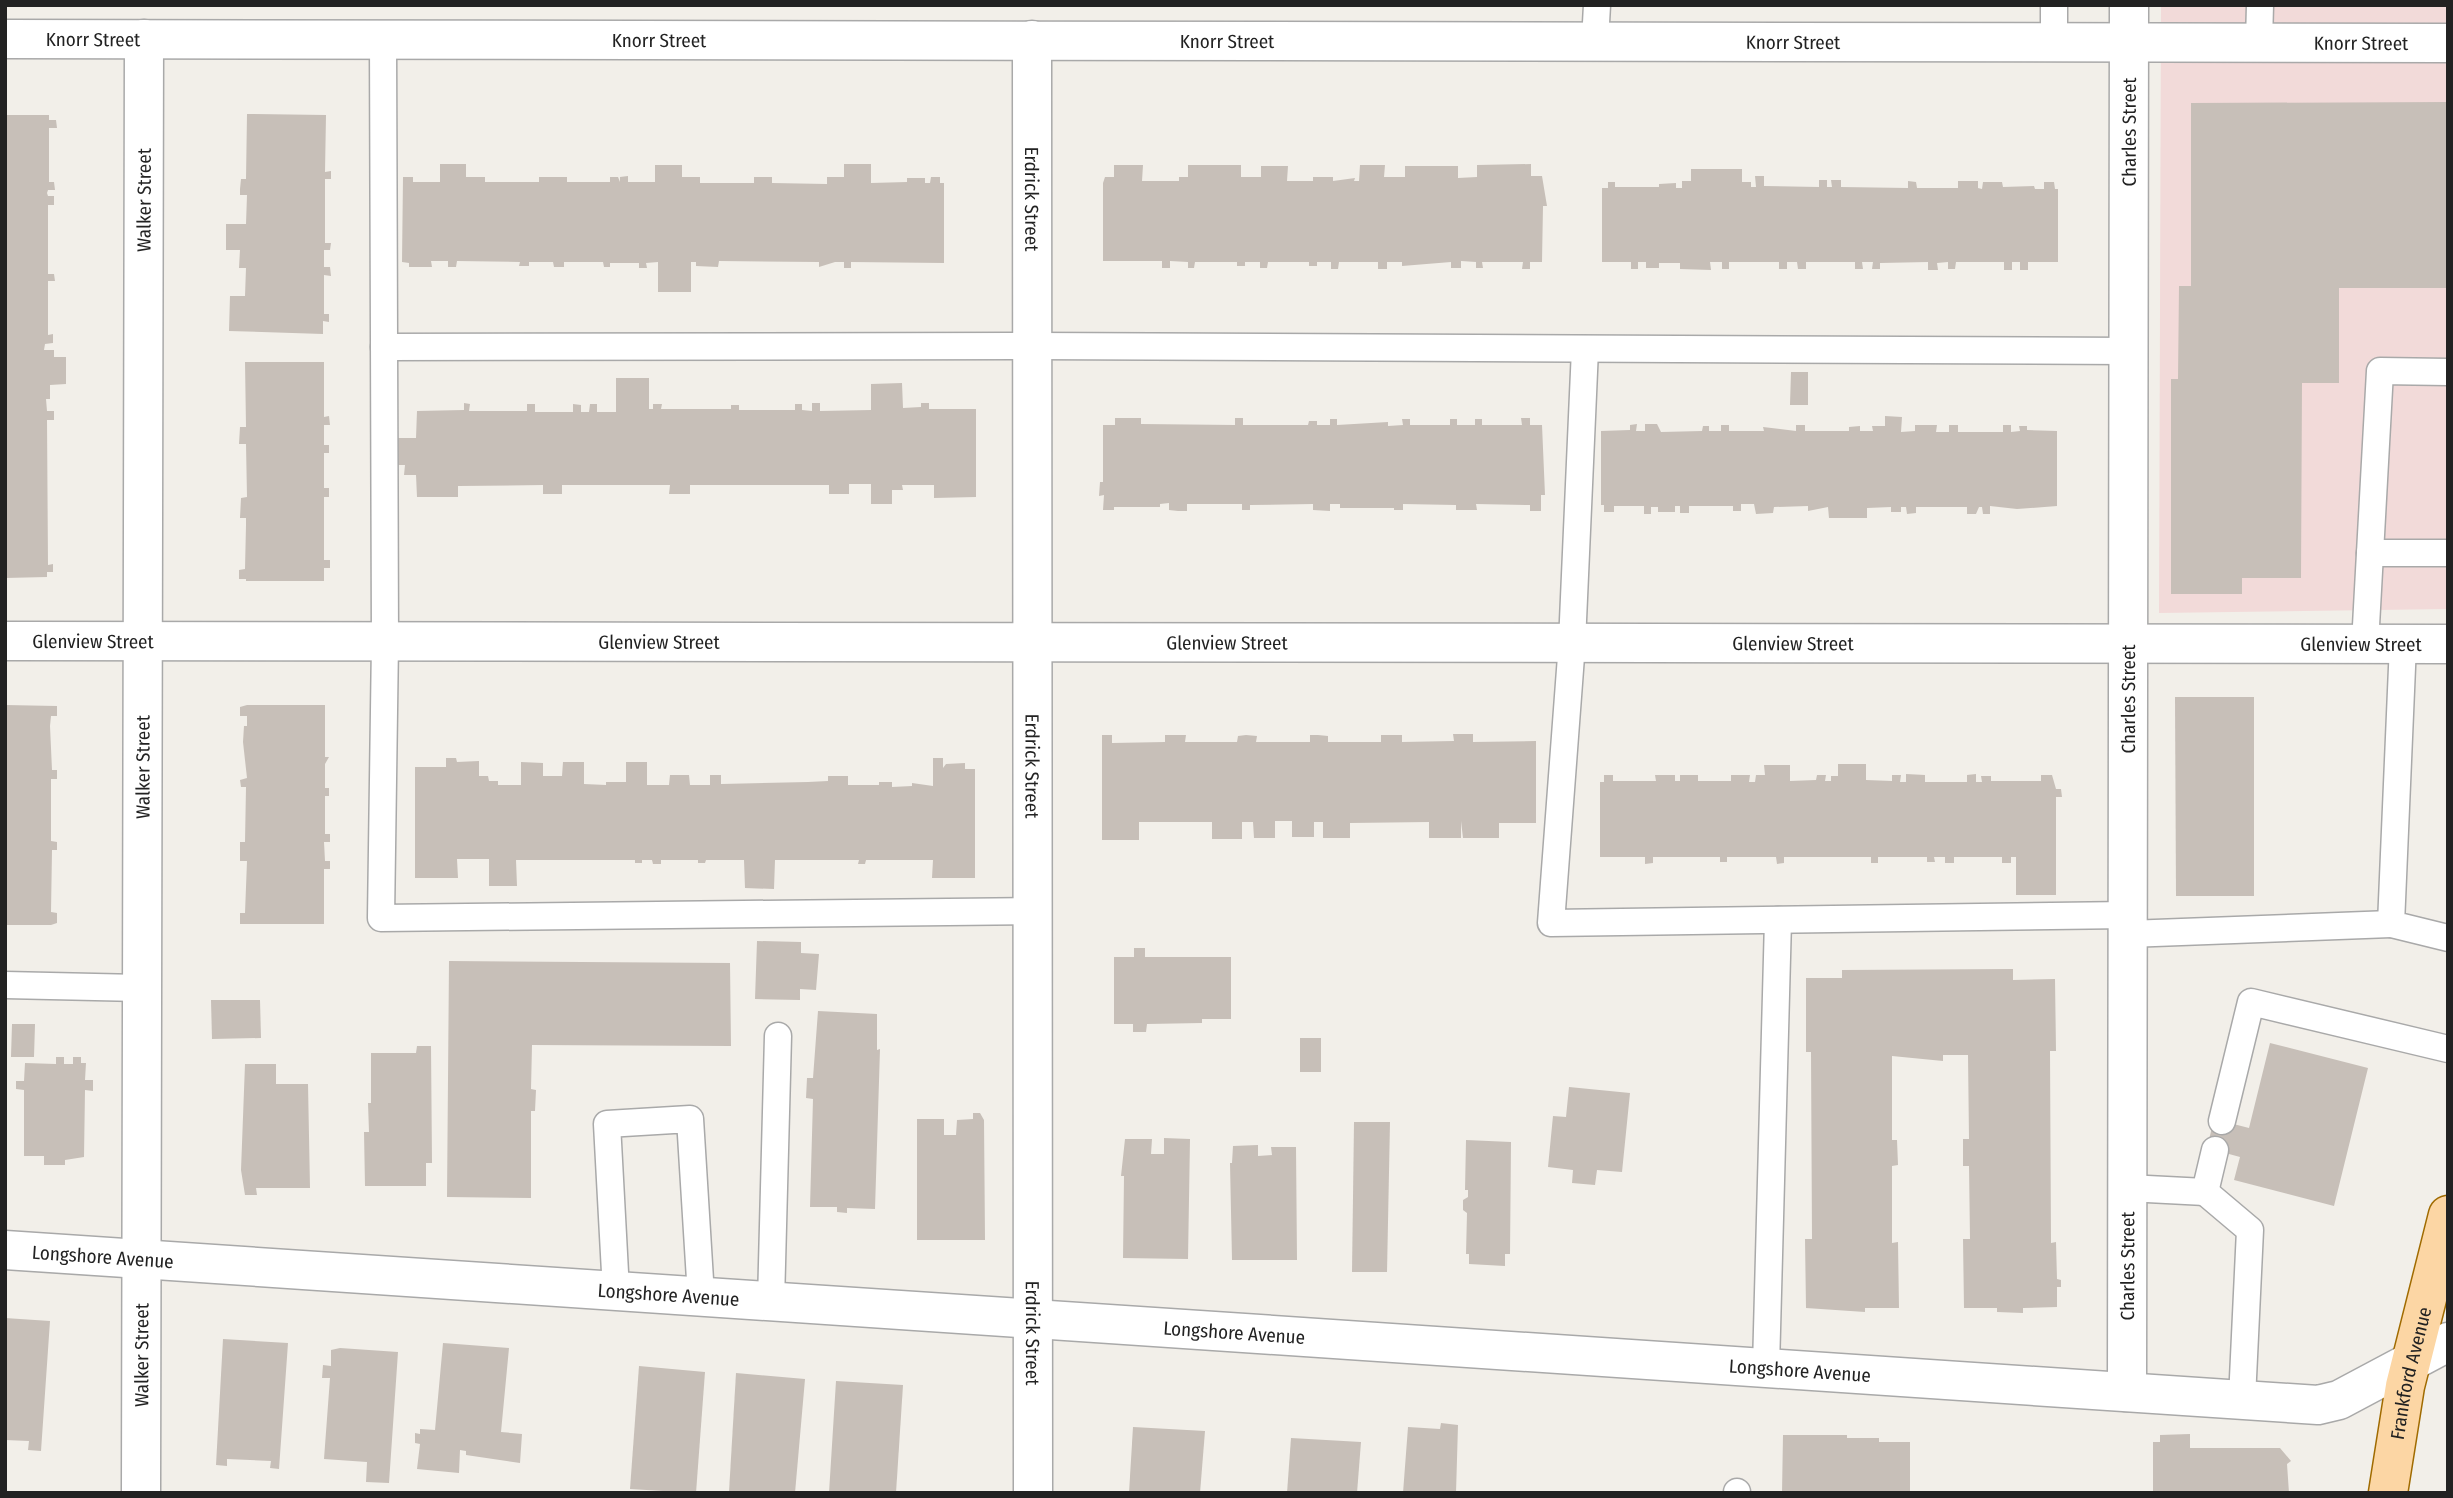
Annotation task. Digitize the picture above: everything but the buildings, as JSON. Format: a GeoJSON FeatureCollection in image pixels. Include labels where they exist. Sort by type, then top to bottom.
{"type":"FeatureCollection","features":[{"type":"Feature","properties":{"kind":"main road","name":"Frankford Avenue"},"geometry":{"type":"LineString","coordinates":[[2388,1493],[2410,1362],[2448,1214]]}},
{"type":"Feature","properties":{"kind":"street","name":"Knorr Street"},"geometry":{"type":"LineString","coordinates":[[5,39],[1032,40],[1596,23],[2259,24],[2448,43]]}},
{"type":"Feature","properties":{"kind":"street","name":"Charles Street"},"geometry":{"type":"LineString","coordinates":[[2127,1392],[2129,24]]}},
{"type":"Feature","properties":{"kind":"street","name":"Walker Street"},"geometry":{"type":"LineString","coordinates":[[141,1493],[144,39]]}},
{"type":"Feature","properties":{"kind":"street","name":"Erdrick Street"},"geometry":{"type":"LineString","coordinates":[[1032,40],[1033,1493]]}},
{"type":"Feature","properties":{"kind":"street","name":"Glenview Street"},"geometry":{"type":"LineString","coordinates":[[5,641],[2448,644]]}},
{"type":"Feature","properties":{"kind":"street","name":"Longshore Avenue"},"geometry":{"type":"LineString","coordinates":[[5,1250],[2329,1404],[2448,1342]]}},
{"type":"Feature","properties":{"kind":"lane"},"geometry":{"type":"LineString","coordinates":[[383,39],[385,642],[381,918],[1031,911]]}},
{"type":"Feature","properties":{"kind":"lane"},"geometry":{"type":"LineString","coordinates":[[384,347],[1032,346],[2129,351]]}},
{"type":"Feature","properties":{"kind":"lane"},"geometry":{"type":"LineString","coordinates":[[1585,349],[1572,643],[1551,923],[1778,920],[2128,925],[2391,924],[2448,938]]}},
{"type":"Feature","properties":{"kind":"lane"},"geometry":{"type":"LineString","coordinates":[[2365,644],[2380,371],[2448,372]]}},
{"type":"Feature","properties":{"kind":"lane"},"geometry":{"type":"LineString","coordinates":[[2370,553],[2448,553]]}},
{"type":"Feature","properties":{"kind":"lane"},"geometry":{"type":"LineString","coordinates":[[2391,924],[2403,644]]}},
{"type":"Feature","properties":{"kind":"lane"},"geometry":{"type":"LineString","coordinates":[[1766,1367],[1778,920]]}},
{"type":"Feature","properties":{"kind":"lane"},"geometry":{"type":"LineString","coordinates":[[5,985],[140,988]]}},
{"type":"Feature","properties":{"kind":"lane"},"geometry":{"type":"LineString","coordinates":[[2222,1121],[2251,1002],[2448,1049]]}},
{"type":"Feature","properties":{"kind":"lane"},"geometry":{"type":"LineString","coordinates":[[771,1302],[778,1036]]}},
{"type":"Feature","properties":{"kind":"lane"},"geometry":{"type":"LineString","coordinates":[[616,1291],[607,1124],[690,1119],[701,1296]]}},
{"type":"Feature","properties":{"kind":"lane"},"geometry":{"type":"LineString","coordinates":[[2205,1192],[2215,1150]]}},
{"type":"Feature","properties":{"kind":"lane"},"geometry":{"type":"LineString","coordinates":[[2127,1188],[2205,1192],[2250,1230],[2242,1399]]}},
{"type":"Feature","properties":{"kind":"shaded area"},"geometry":{"type":"Polygon","coordinates":[[[2161,5],[2448,5],[2448,609],[2159,613],[2161,5]]]}}]}
